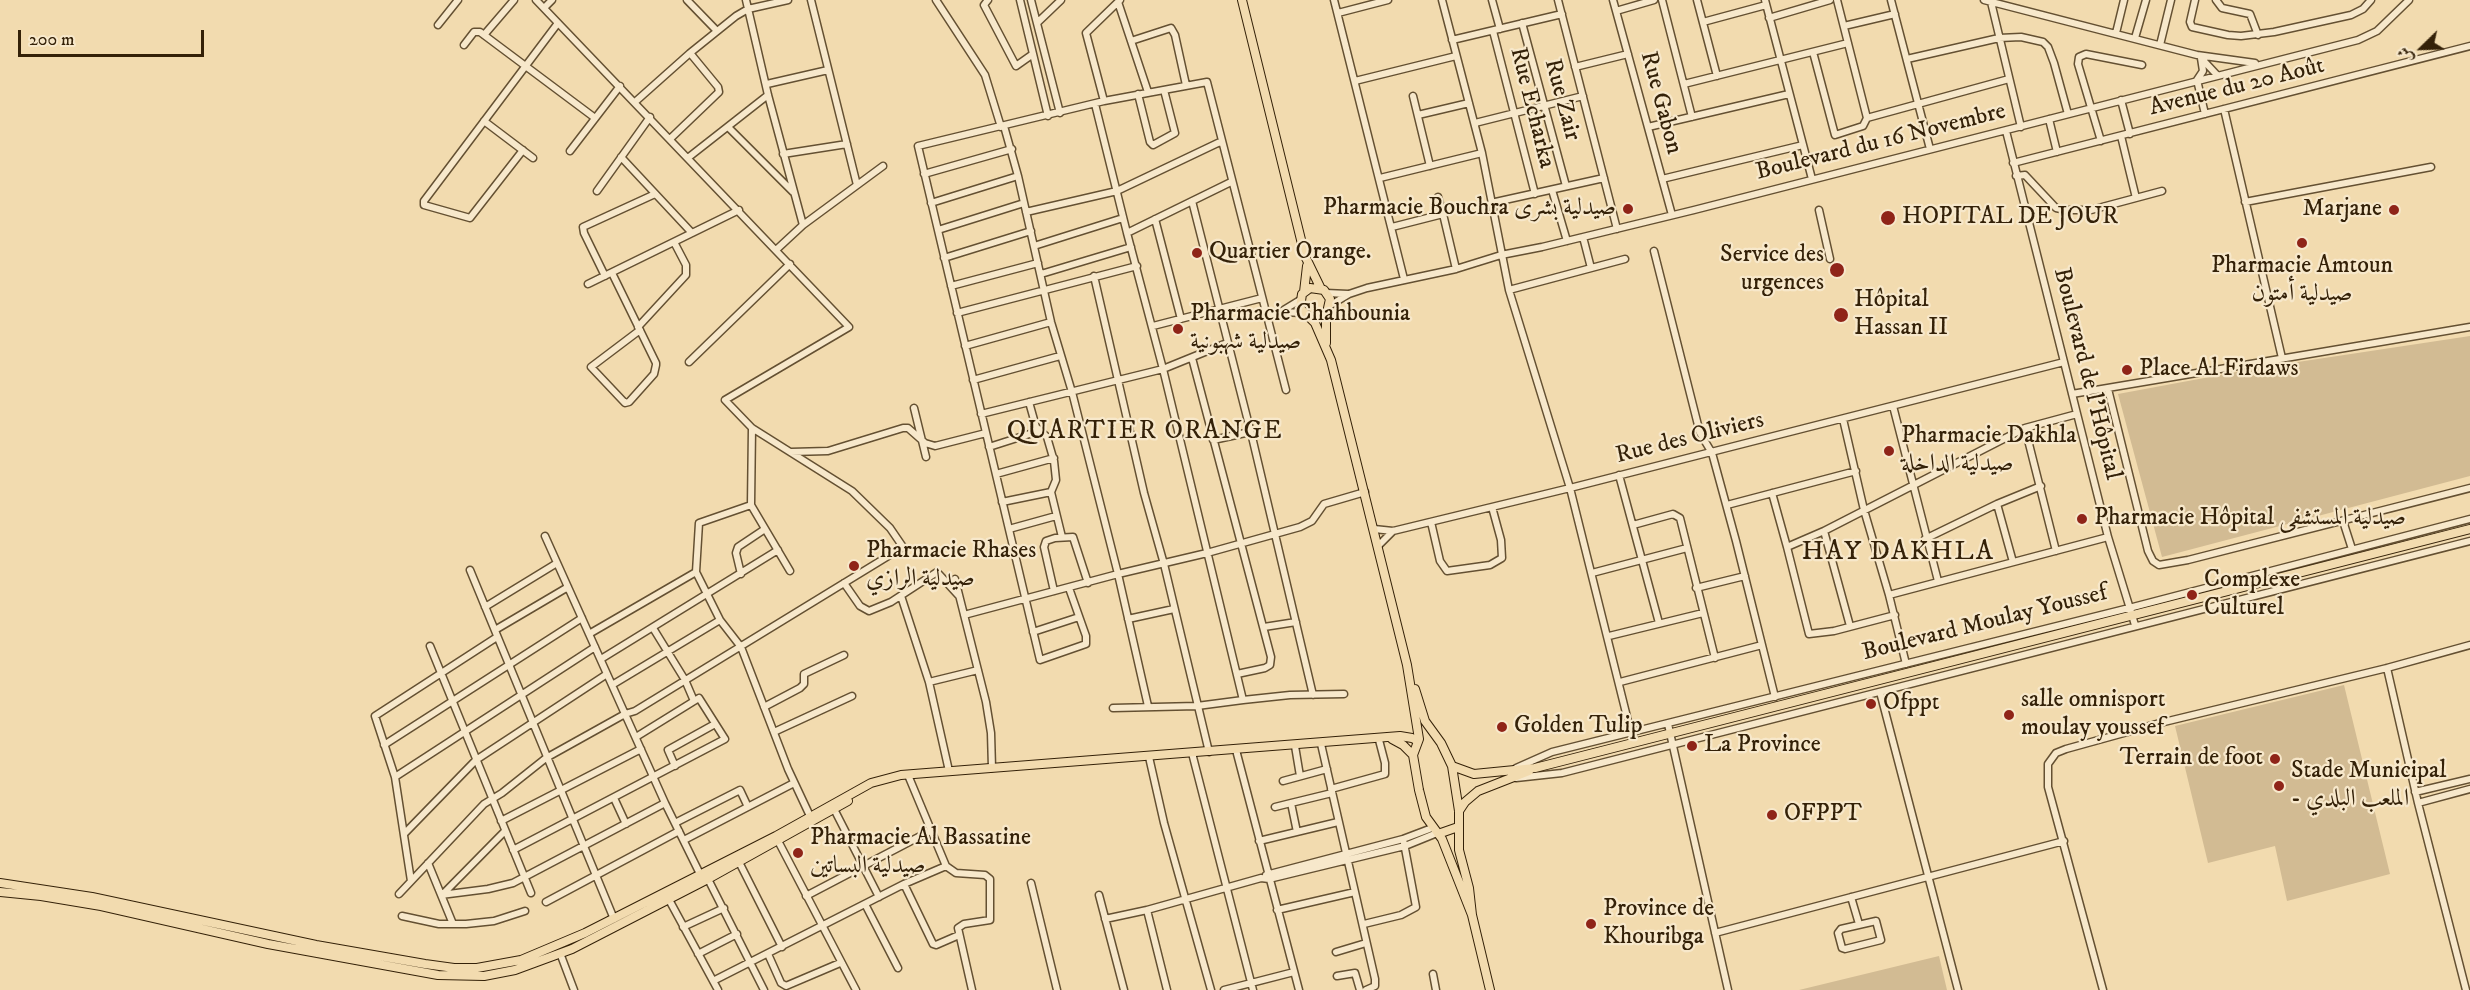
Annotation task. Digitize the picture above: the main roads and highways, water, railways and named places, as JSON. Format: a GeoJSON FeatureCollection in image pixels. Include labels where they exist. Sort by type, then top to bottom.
{"type":"FeatureCollection","features":[{"type":"Feature","properties":{"kind":"main road"},"geometry":{"type":"LineString","coordinates":[[1242,0],[1306,262],[1330,299],[1326,343],[1407,665],[1425,721],[1452,766],[1460,811],[1459,850],[1490,990]]}},
{"type":"Feature","properties":{"kind":"main road"},"geometry":{"type":"LineString","coordinates":[[1306,262],[1300,308],[1326,343]]}},
{"type":"Feature","properties":{"kind":"main road"},"geometry":{"type":"LineString","coordinates":[[1302,296],[1310,288],[1323,291]]}},
{"type":"Feature","properties":{"kind":"main road"},"geometry":{"type":"LineString","coordinates":[[1307,316],[1321,317],[1328,309]]}},
{"type":"Feature","properties":{"kind":"main road","name":"Boulevard Moulay Youssef"},"geometry":{"type":"LineString","coordinates":[[1514,774],[2131,612],[2470,528]]}},
{"type":"Feature","properties":{"kind":"main road"},"geometry":{"type":"LineString","coordinates":[[1407,665],[1419,740],[1413,755],[1426,817],[1436,832],[1472,915]]}},
{"type":"Feature","properties":{"kind":"main road"},"geometry":{"type":"LineString","coordinates":[[0,883],[92,897],[305,943],[454,968],[499,965],[521,960],[708,879],[777,839],[810,816],[871,783],[904,775],[1392,739],[1406,736],[1419,740],[1436,738]]}},
{"type":"Feature","properties":{"kind":"main road"},"geometry":{"type":"LineString","coordinates":[[1392,739],[1403,745],[1413,755]]}},
{"type":"Feature","properties":{"kind":"main road"},"geometry":{"type":"LineString","coordinates":[[1452,766],[1474,774],[1514,774]]}},
{"type":"Feature","properties":{"kind":"main road"},"geometry":{"type":"LineString","coordinates":[[1460,811],[1465,802],[1478,791],[1514,774]]}},
{"type":"Feature","properties":{"kind":"main road"},"geometry":{"type":"LineString","coordinates":[[0,892],[101,906],[268,944],[438,975],[464,977],[501,974],[531,965],[615,928],[700,874],[777,839],[904,775]]}},
{"type":"Feature","properties":{"kind":"main road"},"geometry":{"type":"LineString","coordinates":[[1436,832],[1458,827]]}},
{"type":"Feature","properties":{"kind":"place","name":"Pharmacie Bouchra صيدلية بشرى"},"geometry":{"type":"Point","coordinates":[1628,209]}},
{"type":"Feature","properties":{"kind":"place","name":"Marjane"},"geometry":{"type":"Point","coordinates":[2394,210]}},
{"type":"Feature","properties":{"kind":"place","name":"HOPITAL DE JOUR"},"geometry":{"type":"Point","coordinates":[1888,218]}},
{"type":"Feature","properties":{"kind":"place","name":"Pharmacie Amtoun صيدلية أمتون"},"geometry":{"type":"Point","coordinates":[2302,243]}},
{"type":"Feature","properties":{"kind":"place","name":"Quartier Orange."},"geometry":{"type":"Point","coordinates":[1197,253]}},
{"type":"Feature","properties":{"kind":"place","name":"Service des urgences"},"geometry":{"type":"Point","coordinates":[1837,270]}},
{"type":"Feature","properties":{"kind":"place","name":"Hôpital Hassan II"},"geometry":{"type":"Point","coordinates":[1841,315]}},
{"type":"Feature","properties":{"kind":"place","name":"Pharmacie Chahbounia صيدلية شهبونية"},"geometry":{"type":"Point","coordinates":[1178,329]}},
{"type":"Feature","properties":{"kind":"place","name":"Place Al Firdaws"},"geometry":{"type":"Point","coordinates":[2127,370]}},
{"type":"Feature","properties":{"kind":"place","name":"Pharmacie Dakhla صيدلية الداخلة"},"geometry":{"type":"Point","coordinates":[1889,451]}},
{"type":"Feature","properties":{"kind":"place","name":"Pharmacie Hôpital صيدلية المستشفى"},"geometry":{"type":"Point","coordinates":[2082,519]}},
{"type":"Feature","properties":{"kind":"place","name":"Pharmacie Rhases صيدلية الرازي"},"geometry":{"type":"Point","coordinates":[854,566]}},
{"type":"Feature","properties":{"kind":"place","name":"Complexe Culturel"},"geometry":{"type":"Point","coordinates":[2192,595]}},
{"type":"Feature","properties":{"kind":"place","name":"Ofppt"},"geometry":{"type":"Point","coordinates":[1871,704]}},
{"type":"Feature","properties":{"kind":"place","name":"salle omnisport moulay youssef"},"geometry":{"type":"Point","coordinates":[2009,715]}},
{"type":"Feature","properties":{"kind":"place","name":"Golden Tulip"},"geometry":{"type":"Point","coordinates":[1502,727]}},
{"type":"Feature","properties":{"kind":"place","name":"La Province"},"geometry":{"type":"Point","coordinates":[1692,746]}},
{"type":"Feature","properties":{"kind":"place","name":"Terrain de foot"},"geometry":{"type":"Point","coordinates":[2275,759]}},
{"type":"Feature","properties":{"kind":"place","name":"Stade Municipal - الملعب البلدي"},"geometry":{"type":"Point","coordinates":[2279,786]}},
{"type":"Feature","properties":{"kind":"place","name":"OFPPT"},"geometry":{"type":"Point","coordinates":[1772,815]}},
{"type":"Feature","properties":{"kind":"place","name":"Pharmacie Al Bassatine صيدلية البساتين"},"geometry":{"type":"Point","coordinates":[798,853]}},
{"type":"Feature","properties":{"kind":"place","name":"Province de Khouribga"},"geometry":{"type":"Point","coordinates":[1591,924]}},
{"type":"Feature","properties":{"kind":"district","name":"QUARTIER ORANGE"},"geometry":{"type":"Point","coordinates":[1145,433]}},
{"type":"Feature","properties":{"kind":"district","name":"HAY DAKHLA"},"geometry":{"type":"Point","coordinates":[1898,553]}}]}
